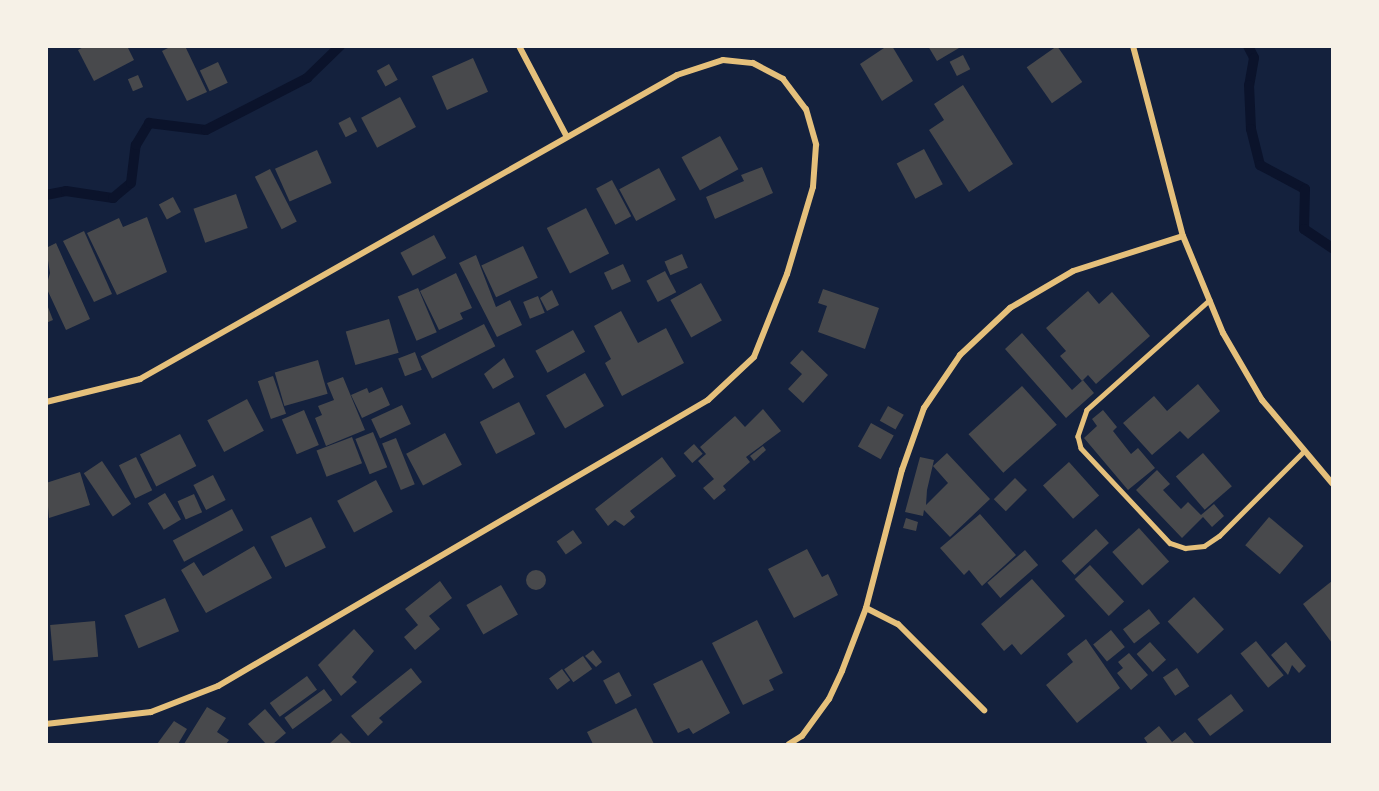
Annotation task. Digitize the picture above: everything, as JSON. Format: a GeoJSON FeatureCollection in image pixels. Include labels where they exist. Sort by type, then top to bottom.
{"type":"FeatureCollection","features":[{"type":"Feature","properties":{"kind":"street"},"geometry":{"type":"LineString","coordinates":[[519,46],[566,135]]}},
{"type":"Feature","properties":{"kind":"street"},"geometry":{"type":"LineString","coordinates":[[1133,46],[1184,236],[1210,300],[1262,400],[1332,483]]}},
{"type":"Feature","properties":{"kind":"street"},"geometry":{"type":"LineString","coordinates":[[46,402],[140,379],[566,135],[677,75],[723,60],[753,63],[783,79],[806,110],[816,145],[809,198],[787,274],[754,357],[708,400],[218,686],[152,712],[46,724]]}},
{"type":"Feature","properties":{"kind":"street"},"geometry":{"type":"LineString","coordinates":[[789,744],[802,736],[830,699],[866,608],[902,470],[924,408],[960,355],[1010,308],[1073,271],[1184,236]]}},
{"type":"Feature","properties":{"kind":"street"},"geometry":{"type":"LineString","coordinates":[[866,608],[898,624],[984,710]]}},
{"type":"Feature","properties":{"kind":"lane"},"geometry":{"type":"LineString","coordinates":[[1210,300],[1087,410],[1078,436],[1081,448],[1170,543],[1185,548],[1204,546],[1219,536],[1304,452]]}},
{"type":"Feature","properties":{"kind":"building"},"geometry":{"type":"Polygon","coordinates":[[[85,46],[127,46],[134,60],[94,81],[78,50],[85,46]]]}},
{"type":"Feature","properties":{"kind":"building"},"geometry":{"type":"Polygon","coordinates":[[[172,46],[185,46],[207,92],[187,101],[162,51],[172,46]]]}},
{"type":"Feature","properties":{"kind":"building"},"geometry":{"type":"Polygon","coordinates":[[[887,46],[892,46],[913,81],[882,101],[860,64],[887,46]]]}},
{"type":"Feature","properties":{"kind":"building"},"geometry":{"type":"Polygon","coordinates":[[[928,46],[958,46],[959,48],[937,61],[928,46]]]}},
{"type":"Feature","properties":{"kind":"building"},"geometry":{"type":"Polygon","coordinates":[[[1057,46],[1082,82],[1052,103],[1027,67],[1057,46]]]}},
{"type":"Feature","properties":{"kind":"building"},"geometry":{"type":"Polygon","coordinates":[[[963,55],[970,69],[957,76],[950,62],[963,55]]]}},
{"type":"Feature","properties":{"kind":"building"},"geometry":{"type":"Polygon","coordinates":[[[473,58],[488,92],[447,110],[432,76],[473,58]]]}},
{"type":"Feature","properties":{"kind":"building"},"geometry":{"type":"Polygon","coordinates":[[[218,62],[228,83],[210,91],[200,70],[218,62]]]}},
{"type":"Feature","properties":{"kind":"building"},"geometry":{"type":"Polygon","coordinates":[[[389,64],[398,80],[385,87],[377,71],[389,64]]]}},
{"type":"Feature","properties":{"kind":"building"},"geometry":{"type":"Polygon","coordinates":[[[138,75],[143,87],[133,91],[128,79],[138,75]]]}},
{"type":"Feature","properties":{"kind":"building"},"geometry":{"type":"Polygon","coordinates":[[[963,85],[1013,164],[969,192],[929,130],[944,120],[934,104],[963,85]]]}},
{"type":"Feature","properties":{"kind":"building"},"geometry":{"type":"Polygon","coordinates":[[[400,97],[416,127],[377,148],[361,118],[400,97]]]}},
{"type":"Feature","properties":{"kind":"building"},"geometry":{"type":"Polygon","coordinates":[[[350,117],[357,131],[346,137],[338,123],[350,117]]]}},
{"type":"Feature","properties":{"kind":"building"},"geometry":{"type":"Polygon","coordinates":[[[720,136],[738,169],[700,191],[682,157],[720,136]]]}},
{"type":"Feature","properties":{"kind":"building"},"geometry":{"type":"Polygon","coordinates":[[[924,149],[943,184],[915,199],[897,164],[924,149]]]}},
{"type":"Feature","properties":{"kind":"building"},"geometry":{"type":"Polygon","coordinates":[[[317,150],[332,183],[290,202],[275,169],[317,150]]]}},
{"type":"Feature","properties":{"kind":"building"},"geometry":{"type":"Polygon","coordinates":[[[762,167],[773,193],[715,219],[706,197],[744,181],[741,175],[762,167]]]}},
{"type":"Feature","properties":{"kind":"building"},"geometry":{"type":"Polygon","coordinates":[[[659,168],[676,200],[636,221],[619,189],[659,168]]]}},
{"type":"Feature","properties":{"kind":"building"},"geometry":{"type":"Polygon","coordinates":[[[270,169],[297,222],[282,229],[255,177],[270,169]]]}},
{"type":"Feature","properties":{"kind":"building"},"geometry":{"type":"Polygon","coordinates":[[[612,180],[631,216],[615,225],[596,188],[612,180]]]}},
{"type":"Feature","properties":{"kind":"building"},"geometry":{"type":"Polygon","coordinates":[[[236,194],[248,228],[205,243],[193,209],[236,194]]]}},
{"type":"Feature","properties":{"kind":"building"},"geometry":{"type":"Polygon","coordinates":[[[173,197],[181,212],[167,220],[159,205],[173,197]]]}},
{"type":"Feature","properties":{"kind":"building"},"geometry":{"type":"Polygon","coordinates":[[[586,208],[609,253],[570,273],[547,228],[586,208]]]}},
{"type":"Feature","properties":{"kind":"building"},"geometry":{"type":"Polygon","coordinates":[[[147,217],[167,272],[117,295],[87,233],[119,218],[123,227],[147,217]]]}},
{"type":"Feature","properties":{"kind":"building"},"geometry":{"type":"Polygon","coordinates":[[[84,231],[112,294],[94,302],[63,241],[84,231]]]}},
{"type":"Feature","properties":{"kind":"building"},"geometry":{"type":"Polygon","coordinates":[[[434,235],[446,258],[413,276],[400,253],[434,235]]]}},
{"type":"Feature","properties":{"kind":"building"},"geometry":{"type":"Polygon","coordinates":[[[56,243],[90,319],[66,330],[46,287],[50,273],[46,248],[56,243]]]}},
{"type":"Feature","properties":{"kind":"building"},"geometry":{"type":"Polygon","coordinates":[[[523,246],[538,278],[496,297],[481,265],[523,246]]]}},
{"type":"Feature","properties":{"kind":"building"},"geometry":{"type":"Polygon","coordinates":[[[682,254],[688,268],[670,275],[665,261],[682,254]]]}},
{"type":"Feature","properties":{"kind":"building"},"geometry":{"type":"Polygon","coordinates":[[[476,255],[496,307],[510,300],[522,325],[497,337],[459,263],[476,255]]]}},
{"type":"Feature","properties":{"kind":"building"},"geometry":{"type":"Polygon","coordinates":[[[623,264],[631,281],[612,290],[604,273],[623,264]]]}},
{"type":"Feature","properties":{"kind":"building"},"geometry":{"type":"Polygon","coordinates":[[[665,271],[676,292],[658,302],[646,281],[665,271]]]}},
{"type":"Feature","properties":{"kind":"building"},"geometry":{"type":"Polygon","coordinates":[[[456,273],[472,308],[460,313],[463,319],[439,330],[420,291],[456,273]]]}},
{"type":"Feature","properties":{"kind":"building"},"geometry":{"type":"Polygon","coordinates":[[[701,283],[722,321],[691,338],[670,300],[701,283]]]}},
{"type":"Feature","properties":{"kind":"building"},"geometry":{"type":"Polygon","coordinates":[[[418,288],[437,332],[417,341],[398,297],[418,288]]]}},
{"type":"Feature","properties":{"kind":"building"},"geometry":{"type":"Polygon","coordinates":[[[823,289],[879,308],[865,349],[818,332],[827,306],[818,303],[823,289]]]}},
{"type":"Feature","properties":{"kind":"building"},"geometry":{"type":"Polygon","coordinates":[[[552,290],[559,305],[547,311],[540,298],[552,290]]]}},
{"type":"Feature","properties":{"kind":"building"},"geometry":{"type":"Polygon","coordinates":[[[1088,291],[1099,304],[1112,292],[1150,336],[1096,384],[1088,375],[1082,381],[1060,356],[1066,351],[1046,328],[1088,291]]]}},
{"type":"Feature","properties":{"kind":"building"},"geometry":{"type":"Polygon","coordinates":[[[538,296],[545,313],[530,319],[523,302],[538,296]]]}},
{"type":"Feature","properties":{"kind":"building"},"geometry":{"type":"Polygon","coordinates":[[[46,302],[53,320],[46,323],[46,302]]]}},
{"type":"Feature","properties":{"kind":"building"},"geometry":{"type":"Polygon","coordinates":[[[621,311],[638,343],[666,328],[684,363],[622,396],[605,363],[611,359],[594,326],[621,311]]]}},
{"type":"Feature","properties":{"kind":"building"},"geometry":{"type":"Polygon","coordinates":[[[389,319],[399,353],[355,365],[346,331],[389,319]]]}},
{"type":"Feature","properties":{"kind":"building"},"geometry":{"type":"Polygon","coordinates":[[[484,324],[495,346],[432,379],[421,356],[484,324]]]}},
{"type":"Feature","properties":{"kind":"building"},"geometry":{"type":"Polygon","coordinates":[[[573,330],[585,352],[548,373],[535,351],[573,330]]]}},
{"type":"Feature","properties":{"kind":"building"},"geometry":{"type":"Polygon","coordinates":[[[1022,333],[1072,390],[1083,380],[1094,393],[1066,418],[1005,349],[1022,333]]]}},
{"type":"Feature","properties":{"kind":"building"},"geometry":{"type":"Polygon","coordinates":[[[802,350],[828,375],[803,403],[788,389],[802,374],[790,363],[802,350]]]}},
{"type":"Feature","properties":{"kind":"building"},"geometry":{"type":"Polygon","coordinates":[[[415,352],[422,370],[405,376],[398,358],[415,352]]]}},
{"type":"Feature","properties":{"kind":"building"},"geometry":{"type":"Polygon","coordinates":[[[504,358],[514,377],[493,389],[484,374],[504,358]]]}},
{"type":"Feature","properties":{"kind":"building"},"geometry":{"type":"Polygon","coordinates":[[[318,360],[328,394],[284,406],[275,372],[318,360]]]}},
{"type":"Feature","properties":{"kind":"building"},"geometry":{"type":"Polygon","coordinates":[[[585,373],[604,406],[565,428],[546,396],[585,373]]]}},
{"type":"Feature","properties":{"kind":"building"},"geometry":{"type":"Polygon","coordinates":[[[273,376],[286,414],[271,419],[258,381],[273,376]]]}},
{"type":"Feature","properties":{"kind":"building"},"geometry":{"type":"Polygon","coordinates":[[[343,377],[365,430],[326,446],[315,418],[322,415],[318,406],[334,400],[327,383],[343,377]]]}},
{"type":"Feature","properties":{"kind":"building"},"geometry":{"type":"Polygon","coordinates":[[[1198,384],[1220,411],[1188,439],[1180,431],[1152,455],[1123,423],[1154,396],[1167,411],[1198,384]]]}},
{"type":"Feature","properties":{"kind":"building"},"geometry":{"type":"Polygon","coordinates":[[[1022,386],[1057,425],[1003,473],[968,434],[1022,386]]]}},
{"type":"Feature","properties":{"kind":"building"},"geometry":{"type":"Polygon","coordinates":[[[382,387],[390,405],[362,418],[351,395],[367,388],[369,393],[382,387]]]}},
{"type":"Feature","properties":{"kind":"building"},"geometry":{"type":"Polygon","coordinates":[[[247,399],[264,431],[224,452],[207,420],[247,399]]]}},
{"type":"Feature","properties":{"kind":"building"},"geometry":{"type":"Polygon","coordinates":[[[519,402],[535,434],[496,454],[480,422],[519,402]]]}},
{"type":"Feature","properties":{"kind":"building"},"geometry":{"type":"Polygon","coordinates":[[[402,405],[411,424],[380,438],[371,419],[402,405]]]}},
{"type":"Feature","properties":{"kind":"building"},"geometry":{"type":"Polygon","coordinates":[[[888,406],[904,415],[896,430],[880,421],[888,406]]]}},
{"type":"Feature","properties":{"kind":"building"},"geometry":{"type":"Polygon","coordinates":[[[763,409],[781,431],[746,457],[750,462],[723,486],[726,490],[714,500],[703,488],[714,479],[698,461],[706,454],[700,447],[735,416],[745,427],[763,409]]]}},
{"type":"Feature","properties":{"kind":"building"},"geometry":{"type":"Polygon","coordinates":[[[304,410],[319,445],[297,454],[282,419],[304,410]]]}},
{"type":"Feature","properties":{"kind":"building"},"geometry":{"type":"Polygon","coordinates":[[[1103,410],[1117,427],[1113,431],[1131,454],[1138,448],[1155,468],[1128,490],[1084,438],[1097,426],[1092,419],[1103,410]]]}},
{"type":"Feature","properties":{"kind":"building"},"geometry":{"type":"Polygon","coordinates":[[[871,423],[894,436],[881,459],[858,447],[871,423]]]}},
{"type":"Feature","properties":{"kind":"building"},"geometry":{"type":"Polygon","coordinates":[[[373,432],[387,467],[370,474],[355,439],[373,432]]]}},
{"type":"Feature","properties":{"kind":"building"},"geometry":{"type":"Polygon","coordinates":[[[445,433],[462,465],[423,485],[406,454],[445,433]]]}},
{"type":"Feature","properties":{"kind":"building"},"geometry":{"type":"Polygon","coordinates":[[[180,434],[196,466],[156,487],[140,454],[180,434]]]}},
{"type":"Feature","properties":{"kind":"building"},"geometry":{"type":"Polygon","coordinates":[[[352,437],[362,463],[327,477],[317,451],[352,437]]]}},
{"type":"Feature","properties":{"kind":"building"},"geometry":{"type":"Polygon","coordinates":[[[396,438],[415,484],[401,490],[382,444],[396,438]]]}},
{"type":"Feature","properties":{"kind":"building"},"geometry":{"type":"Polygon","coordinates":[[[694,444],[703,454],[692,463],[684,453],[694,444]]]}},
{"type":"Feature","properties":{"kind":"building"},"geometry":{"type":"Polygon","coordinates":[[[763,446],[766,450],[754,461],[750,456],[763,446]]]}},
{"type":"Feature","properties":{"kind":"building"},"geometry":{"type":"Polygon","coordinates":[[[947,453],[990,499],[950,537],[924,510],[923,516],[905,512],[920,457],[934,460],[926,505],[948,483],[933,466],[947,453]]]}},
{"type":"Feature","properties":{"kind":"building"},"geometry":{"type":"Polygon","coordinates":[[[1203,453],[1232,486],[1205,510],[1176,477],[1203,453]]]}},
{"type":"Feature","properties":{"kind":"building"},"geometry":{"type":"Polygon","coordinates":[[[136,457],[152,490],[135,499],[119,465],[136,457]]]}},
{"type":"Feature","properties":{"kind":"building"},"geometry":{"type":"Polygon","coordinates":[[[662,457],[676,476],[630,511],[635,517],[624,526],[615,520],[608,526],[595,509],[662,457]]]}},
{"type":"Feature","properties":{"kind":"building"},"geometry":{"type":"Polygon","coordinates":[[[102,461],[131,504],[113,516],[84,473],[102,461]]]}},
{"type":"Feature","properties":{"kind":"building"},"geometry":{"type":"Polygon","coordinates":[[[1069,462],[1099,495],[1073,519],[1043,485],[1069,462]]]}},
{"type":"Feature","properties":{"kind":"building"},"geometry":{"type":"Polygon","coordinates":[[[1157,470],[1170,484],[1163,490],[1181,509],[1188,502],[1201,515],[1214,504],[1224,516],[1212,527],[1203,517],[1182,538],[1136,490],[1157,470]]]}},
{"type":"Feature","properties":{"kind":"building"},"geometry":{"type":"Polygon","coordinates":[[[80,472],[90,505],[49,518],[46,483],[80,472]]]}},
{"type":"Feature","properties":{"kind":"building"},"geometry":{"type":"Polygon","coordinates":[[[213,475],[226,500],[206,510],[193,485],[213,475]]]}},
{"type":"Feature","properties":{"kind":"building"},"geometry":{"type":"Polygon","coordinates":[[[1015,478],[1027,490],[1006,511],[994,499],[1015,478]]]}},
{"type":"Feature","properties":{"kind":"building"},"geometry":{"type":"Polygon","coordinates":[[[376,480],[393,512],[354,532],[337,501],[376,480]]]}},
{"type":"Feature","properties":{"kind":"building"},"geometry":{"type":"Polygon","coordinates":[[[165,493],[181,520],[164,530],[148,503],[165,493]]]}},
{"type":"Feature","properties":{"kind":"building"},"geometry":{"type":"Polygon","coordinates":[[[194,494],[202,512],[186,520],[178,501],[194,494]]]}},
{"type":"Feature","properties":{"kind":"building"},"geometry":{"type":"Polygon","coordinates":[[[232,509],[243,530],[184,562],[173,540],[232,509]]]}},
{"type":"Feature","properties":{"kind":"building"},"geometry":{"type":"Polygon","coordinates":[[[980,514],[1016,555],[982,586],[969,570],[964,575],[940,548],[980,514]]]}},
{"type":"Feature","properties":{"kind":"building"},"geometry":{"type":"Polygon","coordinates":[[[311,517],[326,548],[285,567],[271,537],[311,517]]]}},
{"type":"Feature","properties":{"kind":"building"},"geometry":{"type":"Polygon","coordinates":[[[1269,517],[1303,546],[1280,574],[1245,545],[1269,517]]]}},
{"type":"Feature","properties":{"kind":"building"},"geometry":{"type":"Polygon","coordinates":[[[906,518],[918,522],[916,531],[903,528],[906,518]]]}},
{"type":"Feature","properties":{"kind":"building"},"geometry":{"type":"Polygon","coordinates":[[[1139,528],[1169,561],[1142,586],[1112,552],[1139,528]]]}},
{"type":"Feature","properties":{"kind":"building"},"geometry":{"type":"Polygon","coordinates":[[[1096,529],[1109,543],[1075,575],[1062,561],[1096,529]]]}},
{"type":"Feature","properties":{"kind":"building"},"geometry":{"type":"Polygon","coordinates":[[[573,530],[582,543],[566,555],[557,541],[573,530]]]}},
{"type":"Feature","properties":{"kind":"building"},"geometry":{"type":"Polygon","coordinates":[[[254,546],[272,578],[206,613],[181,570],[194,562],[203,576],[254,546]]]}},
{"type":"Feature","properties":{"kind":"building"},"geometry":{"type":"Polygon","coordinates":[[[807,549],[822,577],[828,574],[838,595],[794,618],[768,569],[807,549]]]}},
{"type":"Feature","properties":{"kind":"building"},"geometry":{"type":"Polygon","coordinates":[[[1025,550],[1038,565],[1000,598],[987,583],[1025,550]]]}},
{"type":"Feature","properties":{"kind":"building"},"geometry":{"type":"Polygon","coordinates":[[[1090,565],[1124,602],[1109,616],[1075,579],[1090,565]]]}},
{"type":"Feature","properties":{"kind":"building"},"geometry":{"type":"Polygon","coordinates":[[[532,570],[540,570],[546,576],[546,584],[540,590],[532,590],[526,584],[526,576],[532,570]]]}},
{"type":"Feature","properties":{"kind":"building"},"geometry":{"type":"Polygon","coordinates":[[[1032,579],[1065,616],[1021,655],[1012,644],[1004,651],[981,624],[1032,579]]]}},
{"type":"Feature","properties":{"kind":"building"},"geometry":{"type":"Polygon","coordinates":[[[440,581],[452,598],[429,616],[440,629],[415,650],[404,637],[418,625],[405,609],[440,581]]]}},
{"type":"Feature","properties":{"kind":"building"},"geometry":{"type":"Polygon","coordinates":[[[1332,581],[1332,643],[1303,604],[1332,581]]]}},
{"type":"Feature","properties":{"kind":"building"},"geometry":{"type":"Polygon","coordinates":[[[501,585],[518,614],[483,634],[466,605],[501,585]]]}},
{"type":"Feature","properties":{"kind":"building"},"geometry":{"type":"Polygon","coordinates":[[[1194,597],[1224,629],[1198,654],[1168,622],[1194,597]]]}},
{"type":"Feature","properties":{"kind":"building"},"geometry":{"type":"Polygon","coordinates":[[[165,598],[179,631],[139,648],[124,615],[165,598]]]}},
{"type":"Feature","properties":{"kind":"building"},"geometry":{"type":"Polygon","coordinates":[[[1149,609],[1160,623],[1134,644],[1123,629],[1149,609]]]}},
{"type":"Feature","properties":{"kind":"building"},"geometry":{"type":"Polygon","coordinates":[[[757,620],[783,673],[769,680],[774,690],[743,705],[712,643],[757,620]]]}},
{"type":"Feature","properties":{"kind":"building"},"geometry":{"type":"Polygon","coordinates":[[[95,621],[98,657],[53,661],[50,625],[95,621]]]}},
{"type":"Feature","properties":{"kind":"building"},"geometry":{"type":"Polygon","coordinates":[[[354,629],[374,651],[352,677],[357,682],[341,696],[318,665],[354,629]]]}},
{"type":"Feature","properties":{"kind":"building"},"geometry":{"type":"Polygon","coordinates":[[[1111,630],[1125,647],[1107,662],[1093,644],[1111,630]]]}},
{"type":"Feature","properties":{"kind":"building"},"geometry":{"type":"Polygon","coordinates":[[[1086,639],[1120,688],[1077,723],[1046,685],[1073,662],[1067,654],[1086,639]]]}},
{"type":"Feature","properties":{"kind":"building"},"geometry":{"type":"Polygon","coordinates":[[[1256,641],[1284,675],[1268,688],[1240,654],[1256,641]]]}},
{"type":"Feature","properties":{"kind":"building"},"geometry":{"type":"Polygon","coordinates":[[[1150,642],[1166,660],[1153,672],[1137,654],[1150,642]]]}},
{"type":"Feature","properties":{"kind":"building"},"geometry":{"type":"Polygon","coordinates":[[[1286,642],[1306,666],[1299,673],[1292,665],[1288,675],[1271,655],[1286,642]]]}},
{"type":"Feature","properties":{"kind":"building"},"geometry":{"type":"Polygon","coordinates":[[[593,650],[602,662],[596,667],[585,656],[593,650]]]}},
{"type":"Feature","properties":{"kind":"building"},"geometry":{"type":"Polygon","coordinates":[[[1129,653],[1148,675],[1131,690],[1117,673],[1123,668],[1118,662],[1129,653]]]}},
{"type":"Feature","properties":{"kind":"building"},"geometry":{"type":"Polygon","coordinates":[[[583,656],[592,669],[573,682],[564,669],[583,656]]]}},
{"type":"Feature","properties":{"kind":"building"},"geometry":{"type":"Polygon","coordinates":[[[702,660],[730,713],[693,734],[689,728],[678,733],[653,684],[702,660]]]}},
{"type":"Feature","properties":{"kind":"building"},"geometry":{"type":"Polygon","coordinates":[[[411,668],[422,682],[379,718],[383,722],[368,736],[351,716],[411,668]]]}},
{"type":"Feature","properties":{"kind":"building"},"geometry":{"type":"Polygon","coordinates":[[[1177,668],[1189,686],[1175,696],[1163,678],[1177,668]]]}},
{"type":"Feature","properties":{"kind":"building"},"geometry":{"type":"Polygon","coordinates":[[[562,669],[570,680],[557,690],[549,678],[562,669]]]}},
{"type":"Feature","properties":{"kind":"building"},"geometry":{"type":"Polygon","coordinates":[[[619,672],[632,696],[616,704],[603,680],[619,672]]]}},
{"type":"Feature","properties":{"kind":"building"},"geometry":{"type":"Polygon","coordinates":[[[307,676],[317,690],[280,717],[270,703],[307,676]]]}},
{"type":"Feature","properties":{"kind":"building"},"geometry":{"type":"Polygon","coordinates":[[[324,689],[332,700],[293,729],[284,718],[324,689]]]}},
{"type":"Feature","properties":{"kind":"building"},"geometry":{"type":"Polygon","coordinates":[[[1231,694],[1244,711],[1210,736],[1197,719],[1231,694]]]}},
{"type":"Feature","properties":{"kind":"building"},"geometry":{"type":"Polygon","coordinates":[[[207,707],[226,718],[217,732],[229,740],[226,744],[184,744],[207,707]]]}},
{"type":"Feature","properties":{"kind":"building"},"geometry":{"type":"Polygon","coordinates":[[[636,708],[654,744],[593,744],[587,732],[636,708]]]}},
{"type":"Feature","properties":{"kind":"building"},"geometry":{"type":"Polygon","coordinates":[[[265,709],[286,733],[273,744],[266,744],[248,724],[265,709]]]}},
{"type":"Feature","properties":{"kind":"building"},"geometry":{"type":"Polygon","coordinates":[[[174,721],[187,729],[178,744],[157,744],[174,721]]]}},
{"type":"Feature","properties":{"kind":"building"},"geometry":{"type":"Polygon","coordinates":[[[1159,726],[1172,742],[1185,732],[1195,744],[1148,744],[1144,738],[1159,726]]]}},
{"type":"Feature","properties":{"kind":"building"},"geometry":{"type":"Polygon","coordinates":[[[341,733],[352,744],[329,744],[341,733]]]}},
{"type":"Feature","properties":{"kind":"waterway"},"geometry":{"type":"LineString","coordinates":[[46,195],[66,191],[113,198],[131,183],[136,145],[149,123],[206,130],[307,78],[340,46]]}},
{"type":"Feature","properties":{"kind":"waterway"},"geometry":{"type":"LineString","coordinates":[[1248,46],[1254,58],[1249,85],[1251,129],[1260,165],[1305,189],[1304,229],[1332,248]]}}]}
